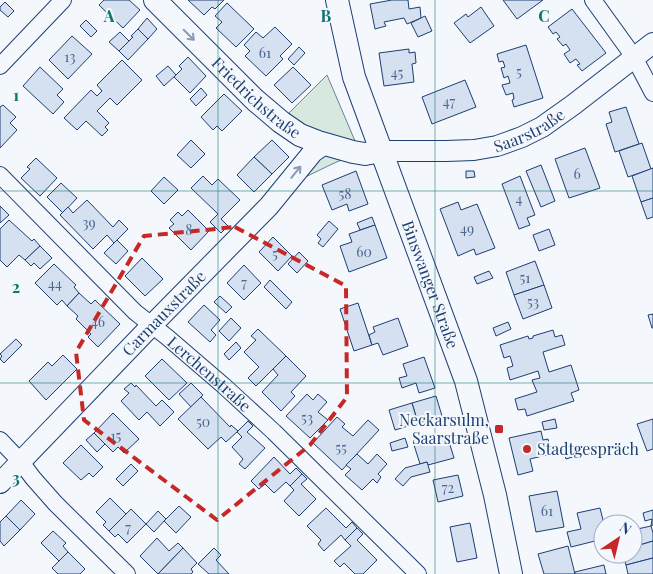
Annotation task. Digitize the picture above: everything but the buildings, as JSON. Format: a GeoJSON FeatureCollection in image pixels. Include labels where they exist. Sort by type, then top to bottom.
{"type":"FeatureCollection","features":[{"type":"Feature","properties":{"kind":"main road","name":"Friedrichstraße"},"geometry":{"type":"LineString","coordinates":[[155,0],[255,100],[300,135],[353,152],[365,154],[381,151]]}},
{"type":"Feature","properties":{"kind":"main road","name":"Binswanger Straße"},"geometry":{"type":"LineString","coordinates":[[337,0],[354,77],[466,380],[495,495],[511,574]]}},
{"type":"Feature","properties":{"kind":"street"},"geometry":{"type":"LineString","coordinates":[[0,66],[63,0]]}},
{"type":"Feature","properties":{"kind":"street"},"geometry":{"type":"LineString","coordinates":[[593,0],[634,57],[653,93]]}},
{"type":"Feature","properties":{"kind":"street","name":"Saarstraße"},"geometry":{"type":"LineString","coordinates":[[381,151],[474,150],[497,146],[522,137],[542,127],[573,105],[653,43]]}},
{"type":"Feature","properties":{"kind":"street","name":"Carmauxstraße"},"geometry":{"type":"LineString","coordinates":[[0,483],[269,206],[313,152],[327,144]]}},
{"type":"Feature","properties":{"kind":"street","name":"Lerchenstraße"},"geometry":{"type":"LineString","coordinates":[[0,175],[135,312],[224,386],[274,432],[418,574]]}},
{"type":"Feature","properties":{"kind":"street"},"geometry":{"type":"LineString","coordinates":[[0,440],[55,502],[127,574]]}},
{"type":"Feature","properties":{"kind":"highlighted area"},"geometry":{"type":"Polygon","coordinates":[[[235,227],[346,286],[347,397],[310,445],[217,520],[84,420],[76,352],[144,236],[235,227]]]}},
{"type":"Feature","properties":{"kind":"shaded area"},"geometry":{"type":"Polygon","coordinates":[[[327,75],[358,148],[332,139],[286,116],[327,75]]]}},
{"type":"Feature","properties":{"kind":"shaded area"},"geometry":{"type":"Polygon","coordinates":[[[354,154],[328,166],[289,185],[312,156],[354,154]]]}},
{"type":"Feature","properties":{"kind":"place","name":"Neckarsulm, Saarstraße"},"geometry":{"type":"Point","coordinates":[499,429]}},
{"type":"Feature","properties":{"kind":"place","name":"Stadtgespräch"},"geometry":{"type":"Point","coordinates":[527,449]}}]}
